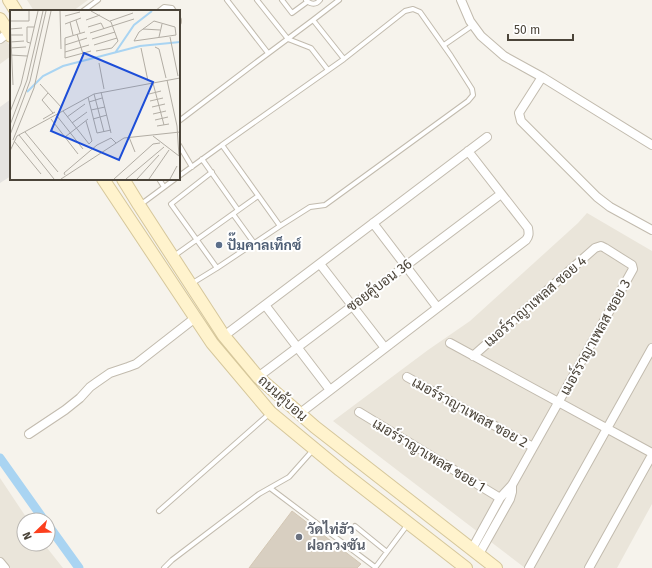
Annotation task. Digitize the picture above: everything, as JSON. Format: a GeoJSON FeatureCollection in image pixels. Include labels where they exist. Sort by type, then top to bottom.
{"type":"FeatureCollection","features":[{"type":"Feature","properties":{"kind":"main road"},"geometry":{"type":"LineString","coordinates":[[9,0],[15,10]]}},
{"type":"Feature","properties":{"kind":"main road","name":"ถนนคู้บอน"},"geometry":{"type":"LineString","coordinates":[[104,180],[212,343],[271,413],[459,566]]}},
{"type":"Feature","properties":{"kind":"main road","name":"ถนนคู้บอน"},"geometry":{"type":"LineString","coordinates":[[124,180],[224,336],[258,377],[320,432],[496,568]]}},
{"type":"Feature","properties":{"kind":"main road"},"geometry":{"type":"LineString","coordinates":[[137,229],[149,221]]}},
{"type":"Feature","properties":{"kind":"street"},"geometry":{"type":"LineString","coordinates":[[461,0],[470,21],[481,36],[504,56],[542,77],[652,144]]}},
{"type":"Feature","properties":{"kind":"street"},"geometry":{"type":"LineString","coordinates":[[542,77],[519,113],[521,121],[597,197],[610,207],[652,230]]}},
{"type":"Feature","properties":{"kind":"street"},"geometry":{"type":"LineString","coordinates":[[224,336],[487,136]]}},
{"type":"Feature","properties":{"kind":"street"},"geometry":{"type":"LineString","coordinates":[[298,414],[529,237],[528,228],[468,151]]}},
{"type":"Feature","properties":{"kind":"street","name":"ซอยคู้บอน 36"},"geometry":{"type":"LineString","coordinates":[[258,377],[501,194]]}},
{"type":"Feature","properties":{"kind":"street"},"geometry":{"type":"LineString","coordinates":[[373,223],[437,307]]}},
{"type":"Feature","properties":{"kind":"street","name":"เมอร์ราญาเพลส ซอย 4"},"geometry":{"type":"LineString","coordinates":[[473,356],[595,248],[601,246],[605,248],[630,263],[633,269]]}},
{"type":"Feature","properties":{"kind":"street"},"geometry":{"type":"LineString","coordinates":[[320,264],[385,348]]}},
{"type":"Feature","properties":{"kind":"street","name":"เมอร์ราญาเพลส ซอย 3"},"geometry":{"type":"LineString","coordinates":[[450,343],[559,402],[633,269]]}},
{"type":"Feature","properties":{"kind":"street"},"geometry":{"type":"LineString","coordinates":[[265,305],[330,390]]}},
{"type":"Feature","properties":{"kind":"street"},"geometry":{"type":"LineString","coordinates":[[29,434],[65,410],[97,382],[110,373],[136,364],[195,318]]}},
{"type":"Feature","properties":{"kind":"street"},"geometry":{"type":"LineString","coordinates":[[529,568],[652,348]]}},
{"type":"Feature","properties":{"kind":"street","name":"เมอร์ราญาเพลส ซอย 2"},"geometry":{"type":"LineString","coordinates":[[407,376],[534,447]]}},
{"type":"Feature","properties":{"kind":"street"},"geometry":{"type":"LineString","coordinates":[[475,552],[500,498],[512,485],[559,402],[608,428],[652,454],[589,568]]}},
{"type":"Feature","properties":{"kind":"street","name":"เมอร์ราญาเพลส ซอย 1"},"geometry":{"type":"LineString","coordinates":[[359,412],[500,498]]}},
{"type":"Feature","properties":{"kind":"street"},"geometry":{"type":"LineString","coordinates":[[475,552],[510,499],[512,485]]}},
{"type":"Feature","properties":{"kind":"street"},"geometry":{"type":"LineString","coordinates":[[0,562],[5,568]]}},
{"type":"Feature","properties":{"kind":"lane"},"geometry":{"type":"LineString","coordinates":[[83,10],[98,0]]}},
{"type":"Feature","properties":{"kind":"lane"},"geometry":{"type":"LineString","coordinates":[[227,0],[268,53]]}},
{"type":"Feature","properties":{"kind":"lane"},"geometry":{"type":"LineString","coordinates":[[257,0],[288,39],[311,48],[328,70]]}},
{"type":"Feature","properties":{"kind":"lane"},"geometry":{"type":"LineString","coordinates":[[282,0],[292,13],[307,1],[312,4],[319,1],[325,10]]}},
{"type":"Feature","properties":{"kind":"lane"},"geometry":{"type":"LineString","coordinates":[[180,120],[338,0]]}},
{"type":"Feature","properties":{"kind":"lane"},"geometry":{"type":"LineString","coordinates":[[160,10],[164,7],[172,8],[173,10]]}},
{"type":"Feature","properties":{"kind":"lane"},"geometry":{"type":"LineString","coordinates":[[180,175],[344,59],[405,11],[413,9],[420,12],[444,45],[472,89],[473,95],[468,101],[324,205],[310,207],[191,284]]}},
{"type":"Feature","properties":{"kind":"lane"},"geometry":{"type":"LineString","coordinates":[[313,20],[344,59]]}},
{"type":"Feature","properties":{"kind":"lane"},"geometry":{"type":"LineString","coordinates":[[444,45],[473,25]]}},
{"type":"Feature","properties":{"kind":"lane"},"geometry":{"type":"LineString","coordinates":[[222,145],[280,226]]}},
{"type":"Feature","properties":{"kind":"lane"},"geometry":{"type":"LineString","coordinates":[[180,147],[192,167]]}},
{"type":"Feature","properties":{"kind":"lane"},"geometry":{"type":"LineString","coordinates":[[202,159],[238,210]]}},
{"type":"Feature","properties":{"kind":"lane"},"geometry":{"type":"LineString","coordinates":[[212,172],[171,204],[217,268]]}},
{"type":"Feature","properties":{"kind":"lane"},"geometry":{"type":"LineString","coordinates":[[160,180],[164,187]]}},
{"type":"Feature","properties":{"kind":"lane"},"geometry":{"type":"LineString","coordinates":[[139,205],[174,180]]}},
{"type":"Feature","properties":{"kind":"lane"},"geometry":{"type":"LineString","coordinates":[[172,256],[258,196]]}},
{"type":"Feature","properties":{"kind":"lane"},"geometry":{"type":"LineString","coordinates":[[233,214],[254,243]]}},
{"type":"Feature","properties":{"kind":"lane"},"geometry":{"type":"LineString","coordinates":[[159,510],[271,413]]}},
{"type":"Feature","properties":{"kind":"lane"},"geometry":{"type":"LineString","coordinates":[[164,568],[172,560],[259,494],[289,477],[314,449]]}},
{"type":"Feature","properties":{"kind":"lane"},"geometry":{"type":"LineString","coordinates":[[270,488],[375,568],[408,524]]}},
{"type":"Feature","properties":{"kind":"lane"},"geometry":{"type":"LineString","coordinates":[[356,526],[387,552]]}},
{"type":"Feature","properties":{"kind":"shaded area"},"geometry":{"type":"Polygon","coordinates":[[[27,0],[88,0],[74,10],[33,10],[27,0]]]}},
{"type":"Feature","properties":{"kind":"shaded area"},"geometry":{"type":"Polygon","coordinates":[[[0,29],[10,46],[10,57],[0,64],[0,29]]]}},
{"type":"Feature","properties":{"kind":"shaded area"},"geometry":{"type":"Polygon","coordinates":[[[10,100],[10,177],[0,183],[0,107],[10,100]]]}},
{"type":"Feature","properties":{"kind":"shaded area"},"geometry":{"type":"Polygon","coordinates":[[[587,213],[652,251],[652,504],[617,568],[525,568],[333,421],[428,350],[470,321],[578,223],[587,213]]]}},
{"type":"Feature","properties":{"kind":"shaded area"},"geometry":{"type":"Polygon","coordinates":[[[0,478],[23,512],[16,512],[16,552],[50,552],[63,568],[0,568],[0,478]]]}},
{"type":"Feature","properties":{"kind":"building","name":"วัดไท่ฮัว ฝอกวงซัน"},"geometry":{"type":"Polygon","coordinates":[[[292,511],[361,564],[357,568],[249,568],[292,511]]]}},
{"type":"Feature","properties":{"kind":"waterway"},"geometry":{"type":"LineString","coordinates":[[0,458],[38,512]]}},
{"type":"Feature","properties":{"kind":"waterway"},"geometry":{"type":"LineString","coordinates":[[56,536],[79,568]]}},
{"type":"Feature","properties":{"kind":"place","name":"ปั๊มคาลเท็กซ์"},"geometry":{"type":"Point","coordinates":[219,245]}},
{"type":"Feature","properties":{"kind":"place","name":"วัดไท่ฮัว ฝอกวงซัน"},"geometry":{"type":"Point","coordinates":[299,537]}}]}
